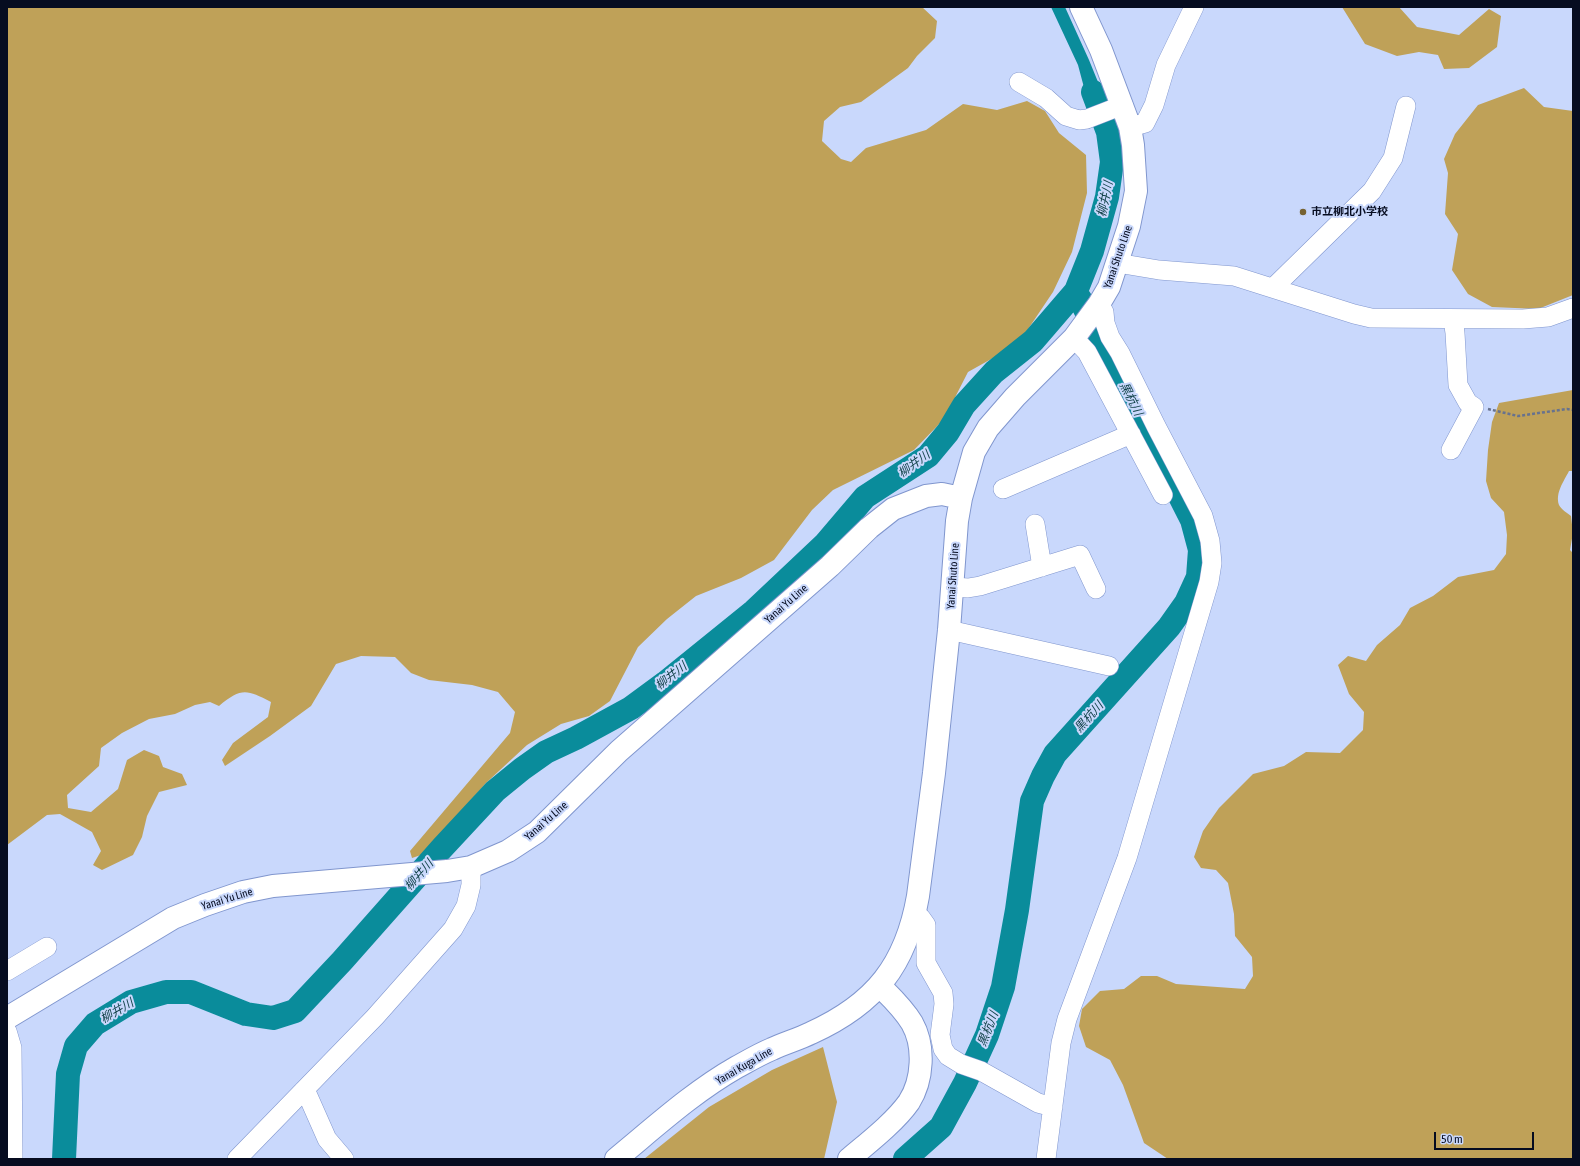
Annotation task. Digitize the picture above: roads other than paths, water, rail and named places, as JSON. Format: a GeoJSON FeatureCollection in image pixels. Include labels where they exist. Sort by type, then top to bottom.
{"type":"FeatureCollection","features":[{"type":"Feature","properties":{"kind":"main road","name":"Yanai Shuto Line"},"geometry":{"type":"LineString","coordinates":[[880,986],[903,951],[915,915],[933,781],[949,630],[957,521],[961,498],[974,452],[988,428],[1015,397],[1078,333],[1098,306],[1108,287],[1129,226],[1136,191],[1133,145],[1130,127],[1119,106],[1101,50],[1081,7]]}},
{"type":"Feature","properties":{"kind":"main road","name":"Yanai Yu Line"},"geometry":{"type":"LineString","coordinates":[[7,1018],[173,918],[243,892],[273,886],[447,871],[471,867],[508,851],[537,832],[619,751],[830,566],[869,528],[893,509],[926,496],[942,494],[961,498]]}},
{"type":"Feature","properties":{"kind":"main road","name":"Yanai Kuga Line"},"geometry":{"type":"LineString","coordinates":[[616,1159],[681,1105],[730,1072],[772,1048],[812,1032],[841,1017],[862,1003],[880,986]]}},
{"type":"Feature","properties":{"kind":"main road"},"geometry":{"type":"LineString","coordinates":[[849,1159],[889,1124],[909,1102],[918,1082],[921,1062],[918,1042],[912,1024],[897,1003],[880,986]]}},
{"type":"Feature","properties":{"kind":"street"},"geometry":{"type":"LineString","coordinates":[[1130,127],[1145,123],[1154,105],[1166,65],[1194,7]]}},
{"type":"Feature","properties":{"kind":"street"},"geometry":{"type":"LineString","coordinates":[[1019,82],[1046,98],[1066,116],[1079,120],[1087,119],[1119,106]]}},
{"type":"Feature","properties":{"kind":"street"},"geometry":{"type":"LineString","coordinates":[[1273,288],[1372,191],[1393,158],[1406,106]]}},
{"type":"Feature","properties":{"kind":"street"},"geometry":{"type":"LineString","coordinates":[[1117,263],[1159,270],[1234,276],[1371,318],[1523,319],[1548,317],[1573,308]]}},
{"type":"Feature","properties":{"kind":"street"},"geometry":{"type":"LineString","coordinates":[[1046,1159],[1060,1043],[1067,1019],[1127,858],[1209,582],[1212,563],[1210,541],[1203,516],[1120,353],[1110,337],[1105,323],[1104,312],[1098,306]]}},
{"type":"Feature","properties":{"kind":"street"},"geometry":{"type":"LineString","coordinates":[[1451,450],[1474,407],[1468,404],[1458,385],[1453,319]]}},
{"type":"Feature","properties":{"kind":"street"},"geometry":{"type":"LineString","coordinates":[[1078,333],[1163,495]]}},
{"type":"Feature","properties":{"kind":"street"},"geometry":{"type":"LineString","coordinates":[[1003,489],[1131,434]]}},
{"type":"Feature","properties":{"kind":"street"},"geometry":{"type":"LineString","coordinates":[[1035,524],[1042,567]]}},
{"type":"Feature","properties":{"kind":"street"},"geometry":{"type":"LineString","coordinates":[[952,587],[968,588],[980,586],[1080,555],[1096,589]]}},
{"type":"Feature","properties":{"kind":"street"},"geometry":{"type":"LineString","coordinates":[[949,630],[1109,666]]}},
{"type":"Feature","properties":{"kind":"street"},"geometry":{"type":"LineString","coordinates":[[238,1159],[374,1017],[453,929],[466,906],[471,885],[471,867]]}},
{"type":"Feature","properties":{"kind":"street"},"geometry":{"type":"LineString","coordinates":[[915,915],[921,918],[926,925],[926,963],[943,993],[944,1004],[940,1035],[943,1049],[948,1056],[961,1064],[981,1071],[1038,1102],[1053,1107]]}},
{"type":"Feature","properties":{"kind":"street"},"geometry":{"type":"LineString","coordinates":[[7,971],[46,947]]}},
{"type":"Feature","properties":{"kind":"street"},"geometry":{"type":"LineString","coordinates":[[7,1031],[12,1048],[10,1098],[13,1159]]}},
{"type":"Feature","properties":{"kind":"street"},"geometry":{"type":"LineString","coordinates":[[304,1090],[327,1139],[344,1159]]}},
{"type":"Feature","properties":{"kind":"waterway","name":"柳井川"},"geometry":{"type":"LineString","coordinates":[[64,1159],[68,1074],[76,1046],[95,1024],[131,1002],[166,992],[191,992],[246,1014],[273,1018],[295,1011],[495,791],[546,752],[576,738],[631,708],[665,683],[754,611],[825,544],[865,497],[928,456],[948,432],[964,405],[994,372],[1033,341],[1076,291],[1092,251],[1107,197],[1112,162],[1108,132],[1093,92]]}},
{"type":"Feature","properties":{"kind":"waterway","name":"黒杭川"},"geometry":{"type":"LineString","coordinates":[[905,1159],[941,1127],[965,1083],[987,1035],[1003,987],[1017,910],[1032,801],[1043,776],[1055,754],[1169,627],[1186,603],[1198,577],[1200,550],[1192,520],[1080,299]]}},
{"type":"Feature","properties":{"kind":"place","name":"市立柳北小学校"},"geometry":{"type":"Point","coordinates":[1303,212]}}]}
